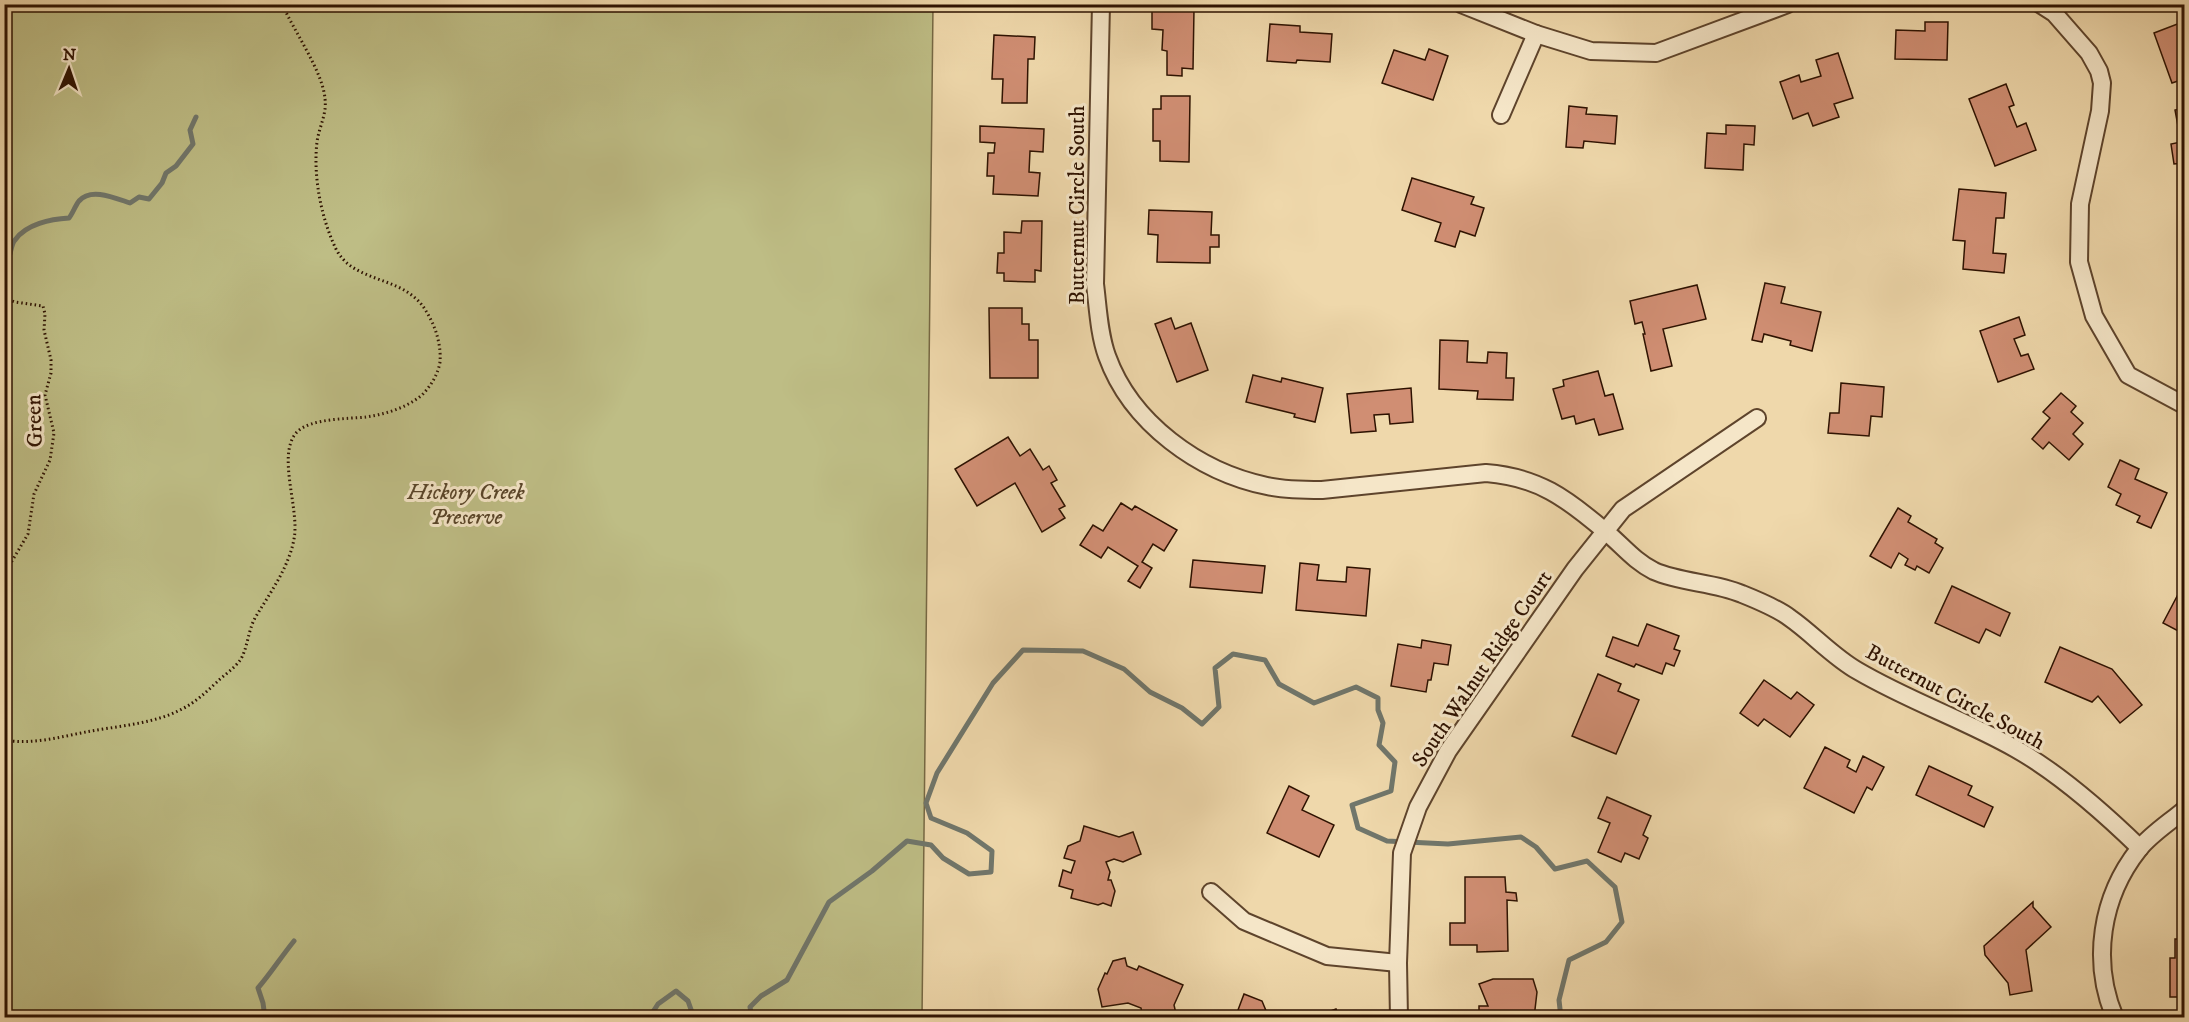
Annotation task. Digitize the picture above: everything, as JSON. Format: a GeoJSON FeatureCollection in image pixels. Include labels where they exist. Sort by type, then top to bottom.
{"type":"FeatureCollection","features":[{"type":"Feature","properties":{"kind":"street","name":"Butternut Circle South"},"geometry":{"type":"LineString","coordinates":[[1101,4],[1095,284],[1098,315],[1107,355],[1117,377],[1147,420],[1173,443],[1207,464],[1244,479],[1267,486],[1298,490],[1486,473],[1528,480],[1548,488],[1606,531],[1629,554],[1654,571],[1739,592],[1789,616],[1855,670],[2018,750],[2107,816],[2140,848]]}},
{"type":"Feature","properties":{"kind":"street"},"geometry":{"type":"LineString","coordinates":[[1461,4],[1536,34],[1591,51],[1656,53],[1788,4]]}},
{"type":"Feature","properties":{"kind":"street"},"geometry":{"type":"LineString","coordinates":[[2040,4],[2054,14],[2089,53],[2099,71],[2102,83],[2100,111],[2080,204],[2079,262],[2094,316],[2128,375],[2184,405]]}},
{"type":"Feature","properties":{"kind":"street"},"geometry":{"type":"LineString","coordinates":[[1501,115],[1536,34]]}},
{"type":"Feature","properties":{"kind":"street","name":"South Walnut Ridge Court"},"geometry":{"type":"LineString","coordinates":[[1399,1017],[1398,963],[1402,853],[1418,807],[1448,751],[1575,569],[1623,509],[1757,418]]}},
{"type":"Feature","properties":{"kind":"street"},"geometry":{"type":"LineString","coordinates":[[2115,1017],[2109,1004],[2102,975],[2102,938],[2109,905],[2121,879],[2140,848],[2184,810]]}},
{"type":"Feature","properties":{"kind":"street"},"geometry":{"type":"LineString","coordinates":[[1211,892],[1244,921],[1327,956],[1398,963]]}},
{"type":"Feature","properties":{"kind":"path"},"geometry":{"type":"LineString","coordinates":[[4,740],[26,742],[135,723],[180,711],[195,702],[241,659],[250,627],[289,557],[294,538],[295,517],[288,453],[291,440],[299,429],[318,422],[394,411],[415,400],[428,389],[435,377],[440,363],[439,348],[437,334],[427,312],[416,298],[403,289],[355,269],[338,253],[316,180],[318,141],[326,102],[324,89],[320,76],[282,4]]}},
{"type":"Feature","properties":{"kind":"path","name":"Green"},"geometry":{"type":"LineString","coordinates":[[4,298],[43,306],[44,330],[51,360],[51,372],[45,394],[54,433],[50,460],[34,494],[28,534],[12,561],[4,562]]}},
{"type":"Feature","properties":{"kind":"green space","name":"Hickory Creek Preserve"},"geometry":{"type":"Polygon","coordinates":[[[5,4],[933,5],[922,1017],[5,1017],[5,4]]]}},
{"type":"Feature","properties":{"kind":"building"},"geometry":{"type":"Polygon","coordinates":[[[990,4],[1025,4],[1025,11],[990,10],[990,4]]]}},
{"type":"Feature","properties":{"kind":"building"},"geometry":{"type":"Polygon","coordinates":[[[1152,8],[1194,9],[1193,69],[1182,68],[1182,76],[1167,75],[1167,51],[1162,50],[1163,30],[1152,29],[1152,8]]]}},
{"type":"Feature","properties":{"kind":"building"},"geometry":{"type":"Polygon","coordinates":[[[1925,22],[1948,22],[1947,60],[1895,59],[1896,30],[1925,31],[1925,22]]]}},
{"type":"Feature","properties":{"kind":"building"},"geometry":{"type":"Polygon","coordinates":[[[2180,23],[2184,37],[2184,79],[2172,83],[2154,33],[2180,23]]]}},
{"type":"Feature","properties":{"kind":"building"},"geometry":{"type":"Polygon","coordinates":[[[1270,24],[1300,26],[1300,32],[1332,34],[1330,62],[1267,61],[1270,24]]]}},
{"type":"Feature","properties":{"kind":"building"},"geometry":{"type":"Polygon","coordinates":[[[994,35],[1035,37],[1034,59],[1028,59],[1027,103],[1002,103],[1003,79],[992,79],[994,35]]]}},
{"type":"Feature","properties":{"kind":"building"},"geometry":{"type":"Polygon","coordinates":[[[1429,49],[1448,56],[1433,100],[1382,83],[1394,50],[1425,60],[1429,49]]]}},
{"type":"Feature","properties":{"kind":"building"},"geometry":{"type":"Polygon","coordinates":[[[1838,53],[1853,98],[1834,104],[1839,117],[1813,126],[1808,113],[1793,119],[1780,82],[1799,75],[1801,82],[1821,76],[1816,60],[1838,53]]]}},
{"type":"Feature","properties":{"kind":"building"},"geometry":{"type":"Polygon","coordinates":[[[2006,84],[2014,105],[2009,107],[2017,127],[2026,123],[2036,150],[1995,166],[1969,99],[2006,84]]]}},
{"type":"Feature","properties":{"kind":"building"},"geometry":{"type":"Polygon","coordinates":[[[1161,96],[1190,96],[1189,162],[1160,161],[1160,141],[1153,141],[1153,109],[1161,109],[1161,96]]]}},
{"type":"Feature","properties":{"kind":"building"},"geometry":{"type":"Polygon","coordinates":[[[1569,106],[1587,108],[1586,114],[1617,116],[1615,144],[1584,141],[1583,148],[1566,147],[1569,106]]]}},
{"type":"Feature","properties":{"kind":"building"},"geometry":{"type":"Polygon","coordinates":[[[2184,108],[2184,163],[2174,164],[2171,144],[2181,142],[2175,110],[2184,108]]]}},
{"type":"Feature","properties":{"kind":"building"},"geometry":{"type":"Polygon","coordinates":[[[1726,125],[1755,126],[1754,145],[1744,144],[1743,170],[1705,168],[1707,133],[1726,134],[1726,125]]]}},
{"type":"Feature","properties":{"kind":"building"},"geometry":{"type":"Polygon","coordinates":[[[980,126],[1044,129],[1043,152],[1030,151],[1029,172],[1040,173],[1038,196],[993,194],[994,176],[987,176],[988,153],[994,153],[995,143],[980,142],[980,126]]]}},
{"type":"Feature","properties":{"kind":"building"},"geometry":{"type":"Polygon","coordinates":[[[1412,178],[1474,197],[1471,204],[1484,208],[1475,236],[1460,231],[1455,247],[1435,241],[1441,223],[1402,210],[1412,178]]]}},
{"type":"Feature","properties":{"kind":"building"},"geometry":{"type":"Polygon","coordinates":[[[1959,189],[2006,193],[2004,218],[1996,218],[1993,253],[2006,254],[2004,273],[1963,269],[1965,241],[1953,240],[1959,189]]]}},
{"type":"Feature","properties":{"kind":"building"},"geometry":{"type":"Polygon","coordinates":[[[1149,210],[1212,212],[1211,235],[1219,235],[1219,247],[1210,247],[1210,263],[1157,262],[1158,235],[1148,234],[1149,210]]]}},
{"type":"Feature","properties":{"kind":"building"},"geometry":{"type":"Polygon","coordinates":[[[1022,221],[1042,221],[1041,271],[1035,270],[1035,282],[1004,281],[1004,273],[997,273],[998,253],[1004,253],[1004,232],[1021,233],[1022,221]]]}},
{"type":"Feature","properties":{"kind":"building"},"geometry":{"type":"Polygon","coordinates":[[[1765,283],[1785,287],[1781,303],[1821,312],[1812,351],[1790,345],[1791,341],[1764,334],[1762,342],[1752,340],[1765,283]]]}},
{"type":"Feature","properties":{"kind":"building"},"geometry":{"type":"Polygon","coordinates":[[[1697,285],[1706,319],[1663,329],[1672,366],[1651,371],[1642,322],[1635,324],[1630,301],[1697,285]]]}},
{"type":"Feature","properties":{"kind":"building"},"geometry":{"type":"Polygon","coordinates":[[[989,308],[1022,308],[1022,324],[1029,324],[1029,340],[1038,340],[1038,378],[990,378],[989,308]]]}},
{"type":"Feature","properties":{"kind":"building"},"geometry":{"type":"Polygon","coordinates":[[[2019,317],[2025,335],[2014,339],[2021,356],[2028,354],[2034,369],[1998,382],[1980,331],[2019,317]]]}},
{"type":"Feature","properties":{"kind":"building"},"geometry":{"type":"Polygon","coordinates":[[[1171,318],[1175,329],[1191,323],[1208,370],[1177,382],[1155,324],[1171,318]]]}},
{"type":"Feature","properties":{"kind":"building"},"geometry":{"type":"Polygon","coordinates":[[[1440,340],[1468,341],[1467,362],[1487,363],[1488,352],[1507,353],[1506,378],[1514,378],[1513,400],[1477,399],[1478,391],[1439,389],[1440,340]]]}},
{"type":"Feature","properties":{"kind":"building"},"geometry":{"type":"Polygon","coordinates":[[[1598,371],[1605,396],[1613,394],[1623,429],[1599,435],[1594,419],[1576,424],[1574,416],[1562,419],[1553,389],[1564,386],[1563,380],[1598,371]]]}},
{"type":"Feature","properties":{"kind":"building"},"geometry":{"type":"Polygon","coordinates":[[[1253,375],[1281,382],[1282,378],[1323,388],[1315,422],[1294,417],[1295,414],[1246,402],[1253,375]]]}},
{"type":"Feature","properties":{"kind":"building"},"geometry":{"type":"Polygon","coordinates":[[[1841,383],[1884,387],[1882,417],[1871,416],[1869,436],[1828,433],[1830,413],[1839,413],[1841,383]]]}},
{"type":"Feature","properties":{"kind":"building"},"geometry":{"type":"Polygon","coordinates":[[[1411,388],[1413,422],[1390,424],[1389,414],[1374,415],[1376,431],[1351,433],[1347,394],[1411,388]]]}},
{"type":"Feature","properties":{"kind":"building"},"geometry":{"type":"Polygon","coordinates":[[[2061,393],[2076,406],[2071,412],[2083,423],[2073,434],[2083,444],[2069,460],[2049,442],[2043,449],[2032,439],[2050,418],[2043,412],[2061,393]]]}},
{"type":"Feature","properties":{"kind":"building"},"geometry":{"type":"Polygon","coordinates":[[[1008,437],[1020,456],[1030,449],[1043,470],[1049,466],[1057,480],[1051,483],[1065,506],[1059,509],[1065,518],[1042,532],[1015,483],[977,506],[955,469],[1008,437]]]}},
{"type":"Feature","properties":{"kind":"building"},"geometry":{"type":"Polygon","coordinates":[[[2120,460],[2139,469],[2135,479],[2167,493],[2151,528],[2137,522],[2140,516],[2116,505],[2121,494],[2108,487],[2120,460]]]}},
{"type":"Feature","properties":{"kind":"building"},"geometry":{"type":"Polygon","coordinates":[[[1121,503],[1132,510],[1135,506],[1177,530],[1164,551],[1153,544],[1142,562],[1152,568],[1140,588],[1128,581],[1138,566],[1108,547],[1101,558],[1080,545],[1093,525],[1103,531],[1121,503]]]}},
{"type":"Feature","properties":{"kind":"building"},"geometry":{"type":"Polygon","coordinates":[[[1898,508],[1911,516],[1908,522],[1937,539],[1935,543],[1943,548],[1929,573],[1917,566],[1915,570],[1905,565],[1908,559],[1899,553],[1891,568],[1870,556],[1898,508]]]}},
{"type":"Feature","properties":{"kind":"building"},"geometry":{"type":"Polygon","coordinates":[[[1193,560],[1265,566],[1262,593],[1190,587],[1193,560]]]}},
{"type":"Feature","properties":{"kind":"building"},"geometry":{"type":"Polygon","coordinates":[[[1300,563],[1319,565],[1317,580],[1346,582],[1347,567],[1370,569],[1366,616],[1296,610],[1300,563]]]}},
{"type":"Feature","properties":{"kind":"building"},"geometry":{"type":"Polygon","coordinates":[[[2184,583],[2184,634],[2163,623],[2184,583]]]}},
{"type":"Feature","properties":{"kind":"building"},"geometry":{"type":"Polygon","coordinates":[[[1952,586],[2010,613],[2000,636],[1986,629],[1979,643],[1935,623],[1952,586]]]}},
{"type":"Feature","properties":{"kind":"building"},"geometry":{"type":"Polygon","coordinates":[[[1647,624],[1679,636],[1674,649],[1680,651],[1674,666],[1666,663],[1662,674],[1636,664],[1634,667],[1606,656],[1613,637],[1638,646],[1647,624]]]}},
{"type":"Feature","properties":{"kind":"building"},"geometry":{"type":"Polygon","coordinates":[[[1422,640],[1451,645],[1448,665],[1434,663],[1426,692],[1391,686],[1398,644],[1421,648],[1422,640]]]}},
{"type":"Feature","properties":{"kind":"building"},"geometry":{"type":"Polygon","coordinates":[[[2060,647],[2112,669],[2142,705],[2120,723],[2098,696],[2092,702],[2045,682],[2060,647]]]}},
{"type":"Feature","properties":{"kind":"building"},"geometry":{"type":"Polygon","coordinates":[[[1598,674],[1621,684],[1618,691],[1639,700],[1616,754],[1572,736],[1598,674]]]}},
{"type":"Feature","properties":{"kind":"building"},"geometry":{"type":"Polygon","coordinates":[[[1764,680],[1791,699],[1797,692],[1814,705],[1790,737],[1764,719],[1758,726],[1740,713],[1764,680]]]}},
{"type":"Feature","properties":{"kind":"building"},"geometry":{"type":"Polygon","coordinates":[[[1825,747],[1850,760],[1847,767],[1856,772],[1863,756],[1884,767],[1872,790],[1867,787],[1854,813],[1804,788],[1825,747]]]}},
{"type":"Feature","properties":{"kind":"building"},"geometry":{"type":"Polygon","coordinates":[[[1929,766],[1972,786],[1968,795],[1993,807],[1984,827],[1916,795],[1929,766]]]}},
{"type":"Feature","properties":{"kind":"building"},"geometry":{"type":"Polygon","coordinates":[[[1289,786],[1309,796],[1302,810],[1334,825],[1319,857],[1267,833],[1289,786]]]}},
{"type":"Feature","properties":{"kind":"building"},"geometry":{"type":"Polygon","coordinates":[[[1607,797],[1651,816],[1643,835],[1648,838],[1639,859],[1625,853],[1621,862],[1598,852],[1610,823],[1598,818],[1607,797]]]}},
{"type":"Feature","properties":{"kind":"building"},"geometry":{"type":"Polygon","coordinates":[[[1084,826],[1119,837],[1133,832],[1141,854],[1123,862],[1114,859],[1106,862],[1110,872],[1108,880],[1111,880],[1115,891],[1111,906],[1071,898],[1073,890],[1059,886],[1063,870],[1071,873],[1075,861],[1064,858],[1068,846],[1080,841],[1084,826]]]}},
{"type":"Feature","properties":{"kind":"building"},"geometry":{"type":"Polygon","coordinates":[[[1465,877],[1505,877],[1506,892],[1516,893],[1517,901],[1507,900],[1508,951],[1477,952],[1477,945],[1450,945],[1450,923],[1465,923],[1465,877]]]}},
{"type":"Feature","properties":{"kind":"building"},"geometry":{"type":"Polygon","coordinates":[[[2033,902],[2033,907],[2051,927],[2026,950],[2032,991],[2010,995],[2008,983],[1985,955],[1984,946],[2033,902]]]}},
{"type":"Feature","properties":{"kind":"building"},"geometry":{"type":"Polygon","coordinates":[[[2181,914],[2184,914],[2184,997],[2170,997],[2170,958],[2175,958],[2175,939],[2181,939],[2181,914]]]}},
{"type":"Feature","properties":{"kind":"building"},"geometry":{"type":"Polygon","coordinates":[[[1125,958],[1127,966],[1137,970],[1139,966],[1183,985],[1174,1005],[1177,1018],[1143,1018],[1141,1008],[1128,1003],[1102,1007],[1098,989],[1105,973],[1107,974],[1113,961],[1125,958]]]}},
{"type":"Feature","properties":{"kind":"building"},"geometry":{"type":"Polygon","coordinates":[[[1493,979],[1533,979],[1537,992],[1534,1018],[1479,1018],[1479,1006],[1488,1006],[1479,984],[1493,979]]]}},
{"type":"Feature","properties":{"kind":"building"},"geometry":{"type":"Polygon","coordinates":[[[1244,994],[1262,1001],[1267,1013],[1274,1011],[1293,1018],[1235,1018],[1244,994]]]}},
{"type":"Feature","properties":{"kind":"building"},"geometry":{"type":"Polygon","coordinates":[[[1336,1009],[1339,1018],[1312,1018],[1336,1009]]]}},
{"type":"Feature","properties":{"kind":"waterway"},"geometry":{"type":"LineString","coordinates":[[4,256],[10,254],[14,241],[32,226],[69,218],[84,197],[96,194],[130,203],[139,197],[149,199],[162,183],[166,173],[176,166],[193,144],[190,130],[196,117]]}},
{"type":"Feature","properties":{"kind":"waterway"},"geometry":{"type":"LineString","coordinates":[[752,1018],[750,1007],[761,996],[787,980],[829,902],[872,871],[907,841],[931,845],[943,858],[969,874],[991,872],[992,851],[967,833],[931,818],[926,803],[937,773],[993,683],[1023,650],[1083,651],[1124,669],[1150,692],[1182,708],[1202,724],[1219,707],[1215,668],[1233,654],[1265,660],[1279,684],[1314,703],[1356,687],[1378,698],[1378,710],[1383,723],[1379,745],[1395,762],[1391,791],[1352,805],[1358,828],[1387,841],[1448,844],[1521,837],[1536,847],[1555,869],[1587,861],[1615,887],[1622,922],[1606,942],[1569,960],[1559,1000],[1561,1018]]}},
{"type":"Feature","properties":{"kind":"waterway"},"geometry":{"type":"LineString","coordinates":[[265,1018],[258,988],[294,941]]}},
{"type":"Feature","properties":{"kind":"waterway"},"geometry":{"type":"LineString","coordinates":[[649,1018],[658,1004],[676,991],[688,1001],[694,1018]]}}]}
